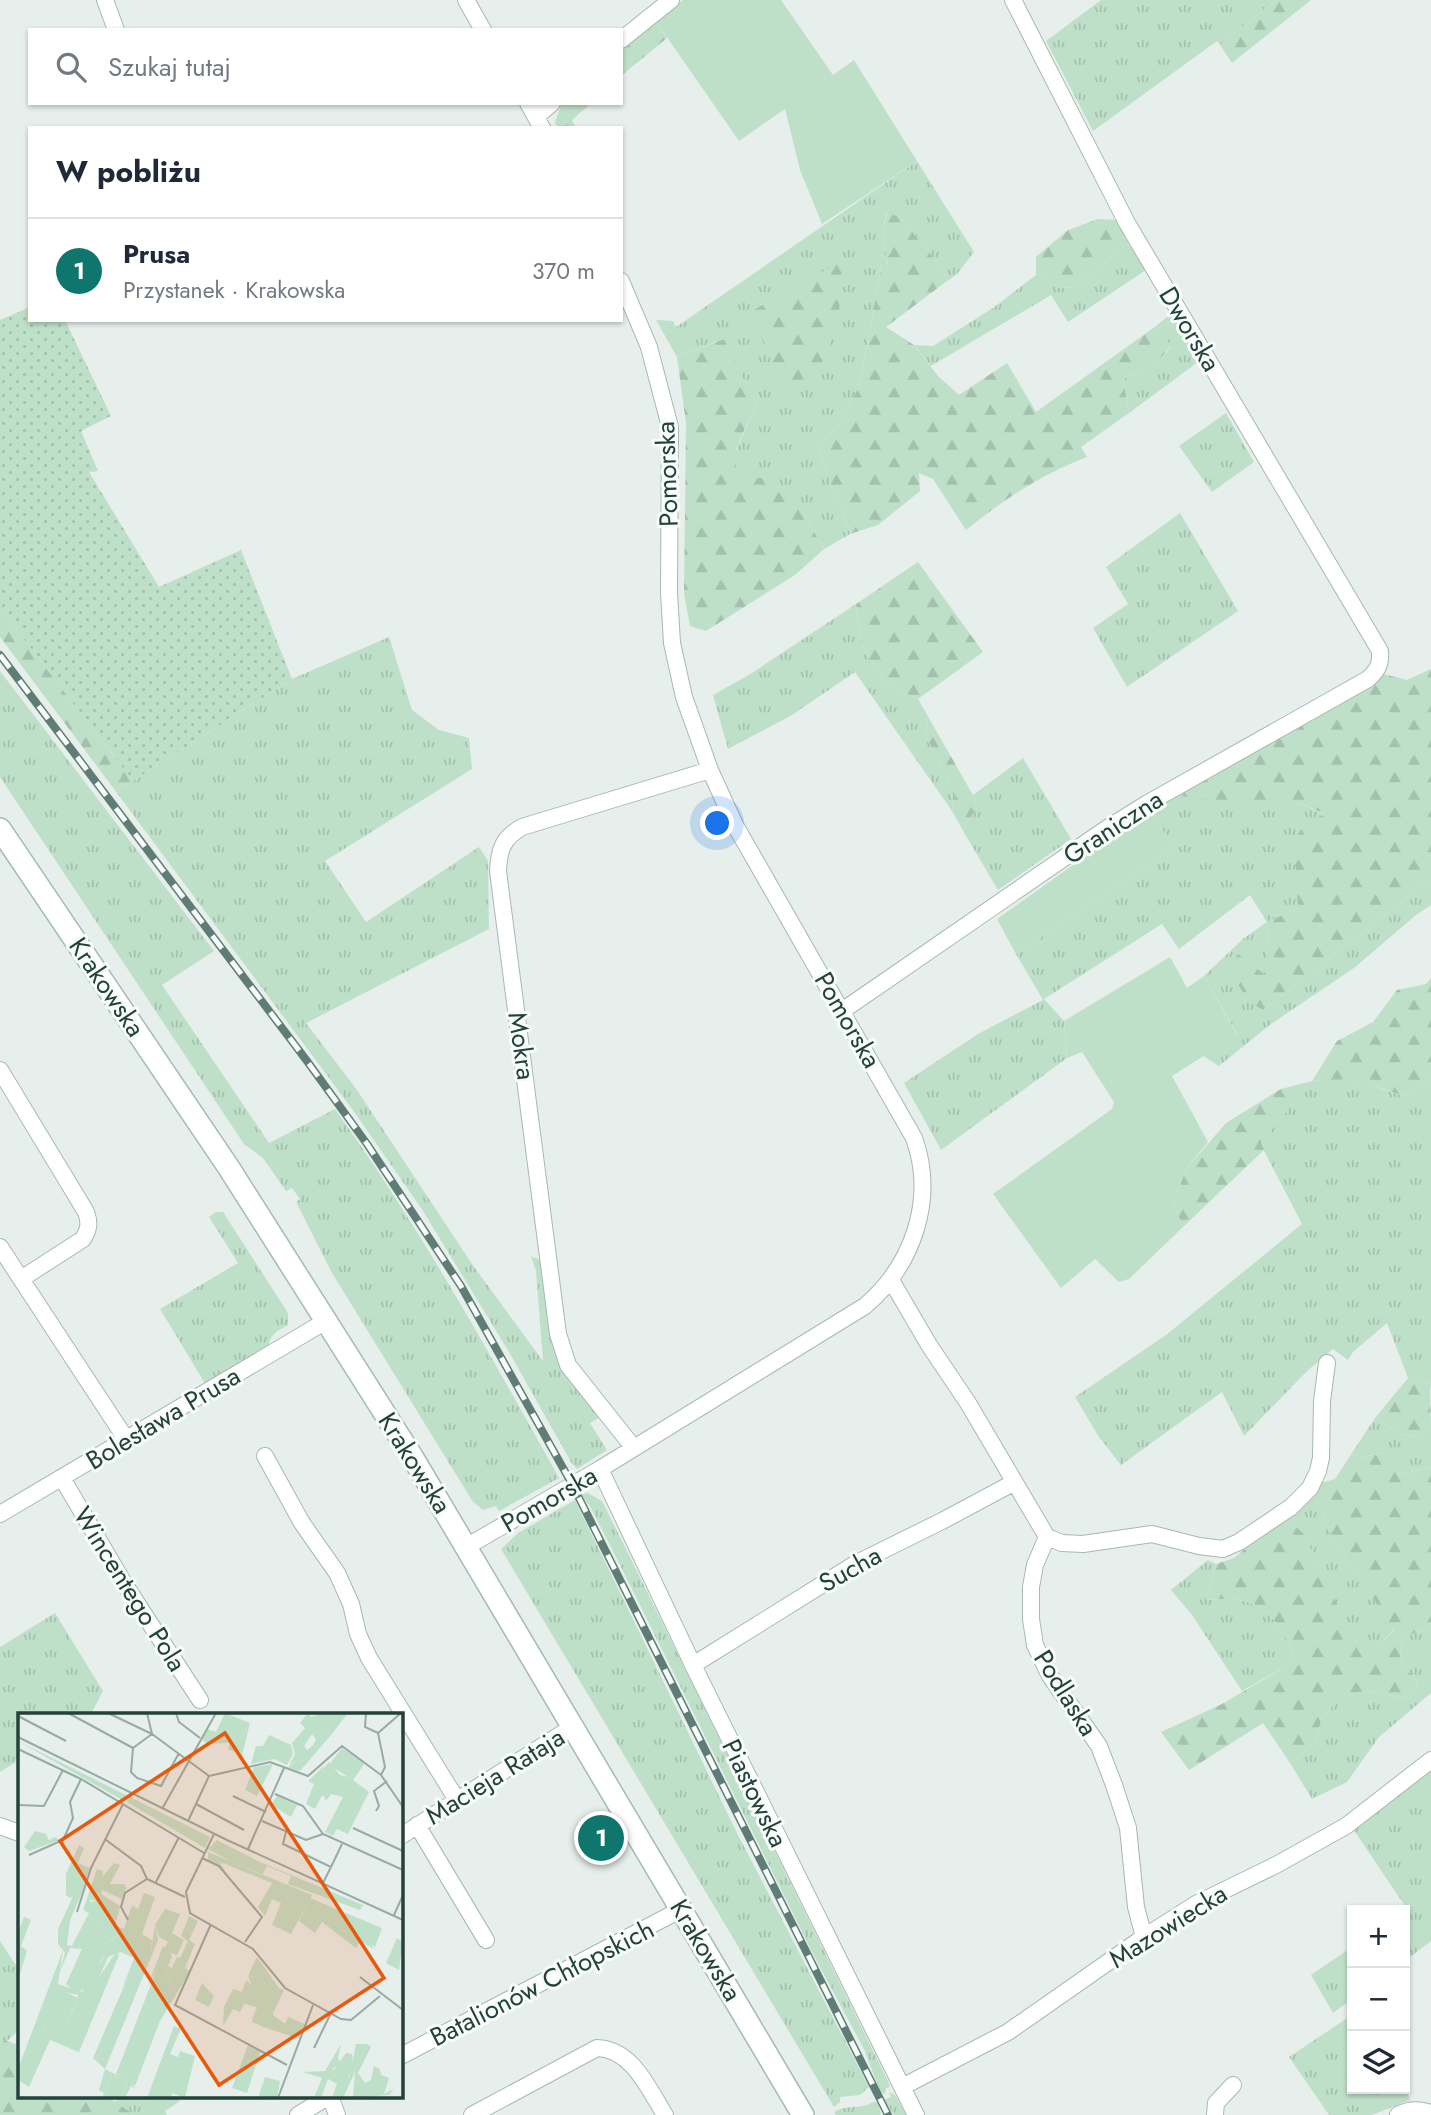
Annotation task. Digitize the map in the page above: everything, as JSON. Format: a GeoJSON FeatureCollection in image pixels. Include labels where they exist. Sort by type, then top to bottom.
{"type":"FeatureCollection","features":[{"type":"Feature","properties":{"kind":"main road","name":"Krakowska"},"geometry":{"type":"LineString","coordinates":[[0,829],[229,1168],[413,1458],[803,2115]]}},
{"type":"Feature","properties":{"kind":"street"},"geometry":{"type":"LineString","coordinates":[[105,0],[115,28]]}},
{"type":"Feature","properties":{"kind":"street"},"geometry":{"type":"LineString","coordinates":[[466,0],[482,28]]}},
{"type":"Feature","properties":{"kind":"street"},"geometry":{"type":"LineString","coordinates":[[623,38],[671,0]]}},
{"type":"Feature","properties":{"kind":"street","name":"Dworska"},"geometry":{"type":"LineString","coordinates":[[1013,0],[1127,223],[1380,651]]}},
{"type":"Feature","properties":{"kind":"street"},"geometry":{"type":"LineString","coordinates":[[535,116],[549,105]]}},
{"type":"Feature","properties":{"kind":"street","name":"Pomorska"},"geometry":{"type":"LineString","coordinates":[[466,1547],[600,1469],[866,1306],[891,1280],[911,1243],[923,1200],[922,1158],[915,1138],[735,825],[710,770],[684,697],[673,643],[668,593],[670,427],[649,348],[623,286]]}},
{"type":"Feature","properties":{"kind":"street","name":"Graniczna"},"geometry":{"type":"LineString","coordinates":[[842,1010],[1148,803],[1368,679],[1376,672],[1381,661],[1380,651]]}},
{"type":"Feature","properties":{"kind":"street","name":"Mokra"},"geometry":{"type":"LineString","coordinates":[[633,1447],[569,1364],[558,1335],[498,871],[499,854],[504,841],[522,827],[710,770]]}},
{"type":"Feature","properties":{"kind":"street"},"geometry":{"type":"LineString","coordinates":[[0,1070],[89,1220],[89,1229],[83,1239],[21,1279]]}},
{"type":"Feature","properties":{"kind":"street"},"geometry":{"type":"LineString","coordinates":[[0,1247],[125,1439]]}},
{"type":"Feature","properties":{"kind":"street"},"geometry":{"type":"LineString","coordinates":[[891,1280],[1047,1537],[1062,1542],[1083,1544],[1152,1534],[1223,1549],[1239,1542],[1291,1507],[1310,1488],[1318,1471],[1327,1363]]}},
{"type":"Feature","properties":{"kind":"street","name":"Bolesława Prusa"},"geometry":{"type":"LineString","coordinates":[[0,1514],[326,1321]]}},
{"type":"Feature","properties":{"kind":"street"},"geometry":{"type":"LineString","coordinates":[[265,1456],[302,1523],[337,1573],[351,1604],[358,1634],[369,1658],[457,1800]]}},
{"type":"Feature","properties":{"kind":"street","name":"Piastowska"},"geometry":{"type":"LineString","coordinates":[[600,1469],[692,1665],[916,2115]]}},
{"type":"Feature","properties":{"kind":"street","name":"Wincentego Pola"},"geometry":{"type":"LineString","coordinates":[[62,1478],[125,1586],[200,1700]]}},
{"type":"Feature","properties":{"kind":"street","name":"Sucha"},"geometry":{"type":"LineString","coordinates":[[692,1665],[855,1564],[1013,1483]]}},
{"type":"Feature","properties":{"kind":"street","name":"Podlaska"},"geometry":{"type":"LineString","coordinates":[[1047,1537],[1034,1565],[1031,1587],[1031,1619],[1035,1645],[1050,1676],[1099,1746],[1114,1785],[1128,1828],[1136,1907],[1144,1937]]}},
{"type":"Feature","properties":{"kind":"street","name":"Macieja Rataja"},"geometry":{"type":"LineString","coordinates":[[402,1835],[574,1726]]}},
{"type":"Feature","properties":{"kind":"street","name":"Mazowiecka"},"geometry":{"type":"LineString","coordinates":[[902,2087],[1008,2032],[1196,1904],[1276,1865],[1335,1832],[1431,1760]]}},
{"type":"Feature","properties":{"kind":"street","name":"Macieja Rataja"},"geometry":{"type":"LineString","coordinates":[[417,1825],[486,1940]]}},
{"type":"Feature","properties":{"kind":"street"},"geometry":{"type":"LineString","coordinates":[[0,1826],[18,1833]]}},
{"type":"Feature","properties":{"kind":"street","name":"Batalionów Chłopskich"},"geometry":{"type":"LineString","coordinates":[[402,2055],[682,1909]]}},
{"type":"Feature","properties":{"kind":"street"},"geometry":{"type":"LineString","coordinates":[[472,2115],[597,2048],[608,2048],[621,2054],[631,2064],[665,2115]]}},
{"type":"Feature","properties":{"kind":"street"},"geometry":{"type":"LineString","coordinates":[[1215,2115],[1216,2103],[1233,2085]]}},
{"type":"Feature","properties":{"kind":"street"},"geometry":{"type":"LineString","coordinates":[[298,2115],[327,2098]]}},
{"type":"Feature","properties":{"kind":"street"},"geometry":{"type":"LineString","coordinates":[[331,2098],[337,2115]]}},
{"type":"Feature","properties":{"kind":"street"},"geometry":{"type":"LineString","coordinates":[[1398,2115],[1419,2109],[1431,2113]]}},
{"type":"Feature","properties":{"kind":"green space"},"geometry":{"type":"Polygon","coordinates":[[[683,0],[781,0],[833,75],[854,60],[917,161],[822,224],[800,170],[785,109],[739,141],[655,20],[683,0]]]}},
{"type":"Feature","properties":{"kind":"green space"},"geometry":{"type":"Polygon","coordinates":[[[1101,0],[1276,0],[1220,45],[1217,41],[1093,131],[1046,41],[1101,0]]]}},
{"type":"Feature","properties":{"kind":"green space"},"geometry":{"type":"Polygon","coordinates":[[[1276,0],[1311,0],[1232,63],[1220,45],[1276,0]]]}},
{"type":"Feature","properties":{"kind":"green space"},"geometry":{"type":"Polygon","coordinates":[[[655,20],[667,38],[623,74],[623,48],[655,20]]]}},
{"type":"Feature","properties":{"kind":"green space"},"geometry":{"type":"Polygon","coordinates":[[[561,105],[589,105],[572,120],[575,126],[557,126],[555,122],[561,105]]]}},
{"type":"Feature","properties":{"kind":"green space"},"geometry":{"type":"Polygon","coordinates":[[[917,161],[974,252],[957,274],[947,281],[942,268],[900,217],[886,214],[883,231],[888,266],[881,267],[860,385],[838,425],[820,446],[823,462],[850,534],[824,549],[800,508],[736,478],[736,451],[756,404],[723,339],[677,357],[656,320],[673,321],[676,327],[917,161]]]}},
{"type":"Feature","properties":{"kind":"green space"},"geometry":{"type":"Polygon","coordinates":[[[887,213],[900,217],[942,268],[947,281],[886,327],[914,345],[938,376],[959,395],[1007,363],[1036,412],[1156,326],[1171,346],[1154,366],[1123,379],[1129,413],[1081,447],[1087,457],[1054,471],[1024,489],[966,530],[933,479],[919,473],[920,491],[878,525],[850,534],[823,462],[820,446],[838,425],[860,385],[881,267],[888,265],[883,231],[887,213]]]}},
{"type":"Feature","properties":{"kind":"green space"},"geometry":{"type":"Polygon","coordinates":[[[1098,219],[1118,220],[1128,243],[1076,287],[1059,288],[1036,275],[1036,257],[1068,230],[1098,219]]]}},
{"type":"Feature","properties":{"kind":"green space"},"geometry":{"type":"Polygon","coordinates":[[[1128,243],[1146,270],[1068,322],[1051,295],[931,366],[914,345],[933,346],[993,308],[1036,275],[1059,288],[1076,287],[1128,243]]]}},
{"type":"Feature","properties":{"kind":"green space"},"geometry":{"type":"Polygon","coordinates":[[[842,261],[839,315],[824,360],[790,403],[750,312],[842,261]]]}},
{"type":"Feature","properties":{"kind":"green space"},"geometry":{"type":"Polygon","coordinates":[[[28,308],[28,322],[66,322],[111,416],[81,431],[98,471],[89,472],[159,587],[241,550],[292,679],[133,781],[0,608],[0,320],[28,308]]]}},
{"type":"Feature","properties":{"kind":"green space"},"geometry":{"type":"Polygon","coordinates":[[[1172,313],[1198,362],[1129,413],[1123,379],[1154,366],[1171,347],[1156,326],[1172,313]]]}},
{"type":"Feature","properties":{"kind":"green space"},"geometry":{"type":"Polygon","coordinates":[[[724,339],[756,404],[736,449],[736,478],[765,478],[800,508],[824,549],[795,575],[706,631],[690,626],[684,594],[686,423],[677,357],[724,339]]]}},
{"type":"Feature","properties":{"kind":"green space"},"geometry":{"type":"Polygon","coordinates":[[[1226,413],[1254,462],[1212,492],[1179,446],[1226,413]]]}},
{"type":"Feature","properties":{"kind":"green space"},"geometry":{"type":"Polygon","coordinates":[[[1180,513],[1238,611],[1127,687],[1093,628],[1128,604],[1106,567],[1180,513]]]}},
{"type":"Feature","properties":{"kind":"green space"},"geometry":{"type":"Polygon","coordinates":[[[918,562],[983,652],[918,699],[886,685],[861,643],[856,604],[918,562]]]}},
{"type":"Feature","properties":{"kind":"green space"},"geometry":{"type":"Polygon","coordinates":[[[856,604],[861,643],[886,685],[918,699],[926,713],[927,738],[955,794],[952,811],[855,672],[792,715],[728,749],[713,695],[752,673],[856,604]]]}},
{"type":"Feature","properties":{"kind":"green space"},"geometry":{"type":"Polygon","coordinates":[[[0,608],[133,781],[114,789],[0,637],[0,608]]]}},
{"type":"Feature","properties":{"kind":"green space"},"geometry":{"type":"Polygon","coordinates":[[[389,637],[412,710],[439,730],[469,738],[472,769],[325,861],[366,922],[479,847],[488,861],[489,929],[306,1023],[357,1090],[472,1264],[543,1361],[536,1271],[531,1256],[546,1263],[557,1356],[604,1415],[590,1423],[607,1450],[577,1469],[423,1211],[355,1113],[114,789],[133,781],[292,679],[389,637]]]}},
{"type":"Feature","properties":{"kind":"green space"},"geometry":{"type":"Polygon","coordinates":[[[1431,669],[1431,879],[1263,1010],[1249,1002],[1228,968],[1238,954],[1264,974],[1268,948],[1267,922],[1298,908],[1294,840],[1305,824],[1325,814],[1295,801],[1249,807],[1182,796],[1187,786],[1380,673],[1407,680],[1431,669]]]}},
{"type":"Feature","properties":{"kind":"green space"},"geometry":{"type":"Polygon","coordinates":[[[0,671],[214,951],[162,985],[269,1143],[335,1109],[424,1244],[559,1478],[499,1511],[496,1506],[483,1510],[473,1502],[332,1273],[296,1202],[300,1199],[292,1188],[286,1191],[263,1158],[244,1144],[0,777],[0,671]]]}},
{"type":"Feature","properties":{"kind":"green space"},"geometry":{"type":"Polygon","coordinates":[[[926,713],[973,795],[977,808],[962,829],[952,811],[955,794],[927,738],[926,713]]]}},
{"type":"Feature","properties":{"kind":"green space"},"geometry":{"type":"Polygon","coordinates":[[[1023,758],[1071,839],[998,890],[962,829],[977,808],[973,795],[1023,758]]]}},
{"type":"Feature","properties":{"kind":"green space"},"geometry":{"type":"Polygon","coordinates":[[[1185,786],[1182,796],[1295,801],[1326,815],[1298,908],[1267,922],[1250,895],[1179,949],[1162,924],[1044,999],[1064,1021],[1067,1058],[941,1150],[904,1083],[978,1034],[1043,1000],[1016,954],[1173,848],[1151,810],[1185,786]]]}},
{"type":"Feature","properties":{"kind":"green space"},"geometry":{"type":"Polygon","coordinates":[[[1151,810],[1173,848],[1016,954],[997,919],[1151,810]]]}},
{"type":"Feature","properties":{"kind":"green space"},"geometry":{"type":"Polygon","coordinates":[[[1431,879],[1431,905],[1354,968],[1271,1024],[1219,1066],[1203,1056],[1237,1034],[1204,976],[1243,939],[1267,922],[1268,948],[1263,1010],[1431,879]]]}},
{"type":"Feature","properties":{"kind":"green space"},"geometry":{"type":"Polygon","coordinates":[[[1170,957],[1187,988],[1204,976],[1237,1035],[1172,1076],[1208,1142],[1186,1169],[1173,1204],[1183,1227],[1129,1279],[1119,1282],[1095,1259],[1061,1288],[993,1194],[1112,1109],[1114,1102],[1082,1052],[1067,1058],[1064,1021],[1170,957]]]}},
{"type":"Feature","properties":{"kind":"green space"},"geometry":{"type":"Polygon","coordinates":[[[1431,978],[1431,1078],[1404,1096],[1348,1081],[1312,1081],[1337,1041],[1373,1022],[1397,990],[1426,984],[1431,978]]]}},
{"type":"Feature","properties":{"kind":"green space"},"geometry":{"type":"Polygon","coordinates":[[[1334,1078],[1364,1083],[1404,1096],[1431,1078],[1431,1391],[1430,1384],[1408,1378],[1387,1323],[1353,1352],[1348,1360],[1333,1349],[1307,1371],[1244,1436],[1222,1392],[1121,1465],[1099,1437],[1075,1397],[1166,1335],[1302,1224],[1260,1143],[1312,1081],[1334,1078]]]}},
{"type":"Feature","properties":{"kind":"green space"},"geometry":{"type":"Polygon","coordinates":[[[1312,1081],[1261,1143],[1264,1150],[1183,1227],[1173,1204],[1186,1169],[1226,1123],[1281,1089],[1312,1081]]]}},
{"type":"Feature","properties":{"kind":"green space"},"geometry":{"type":"Polygon","coordinates":[[[216,1212],[223,1212],[288,1313],[288,1325],[272,1336],[269,1348],[206,1385],[160,1309],[238,1263],[209,1217],[216,1212]]]}},
{"type":"Feature","properties":{"kind":"green space"},"geometry":{"type":"Polygon","coordinates":[[[1408,1378],[1430,1384],[1431,1424],[1419,1438],[1401,1434],[1375,1418],[1408,1378]]]}},
{"type":"Feature","properties":{"kind":"green space"},"geometry":{"type":"Polygon","coordinates":[[[1375,1418],[1401,1434],[1418,1438],[1431,1424],[1431,1467],[1398,1475],[1383,1453],[1360,1457],[1352,1453],[1375,1418]]]}},
{"type":"Feature","properties":{"kind":"green space"},"geometry":{"type":"Polygon","coordinates":[[[1352,1453],[1360,1457],[1383,1453],[1396,1467],[1399,1475],[1431,1467],[1431,1625],[1402,1639],[1400,1659],[1418,1683],[1409,1699],[1366,1691],[1340,1696],[1321,1721],[1315,1744],[1290,1763],[1263,1723],[1189,1770],[1161,1732],[1222,1704],[1288,1665],[1294,1652],[1277,1625],[1260,1608],[1238,1600],[1206,1600],[1216,1564],[1234,1558],[1284,1516],[1303,1533],[1361,1653],[1383,1641],[1394,1630],[1338,1545],[1313,1494],[1321,1483],[1335,1479],[1352,1453]]]}},
{"type":"Feature","properties":{"kind":"green space"},"geometry":{"type":"Polygon","coordinates":[[[588,1493],[602,1501],[624,1545],[888,2081],[890,2087],[886,2088],[885,2094],[880,2092],[865,2051],[814,1956],[591,1508],[580,1494],[588,1493]]]}},
{"type":"Feature","properties":{"kind":"green space"},"geometry":{"type":"Polygon","coordinates":[[[1313,1494],[1338,1545],[1394,1629],[1383,1641],[1361,1654],[1303,1533],[1284,1516],[1313,1494]]]}},
{"type":"Feature","properties":{"kind":"green space"},"geometry":{"type":"Polygon","coordinates":[[[575,1500],[737,1833],[869,2087],[860,2095],[840,2097],[840,2102],[834,2107],[501,1549],[518,1533],[575,1500]]]}},
{"type":"Feature","properties":{"kind":"green space"},"geometry":{"type":"Polygon","coordinates":[[[1208,1560],[1216,1564],[1206,1600],[1238,1600],[1260,1608],[1277,1625],[1294,1652],[1288,1665],[1242,1691],[1192,1615],[1171,1590],[1208,1560]]]}},
{"type":"Feature","properties":{"kind":"green space"},"geometry":{"type":"Polygon","coordinates":[[[55,1613],[103,1691],[92,1713],[18,1713],[18,1761],[0,1772],[0,1647],[55,1613]]]}},
{"type":"Feature","properties":{"kind":"green space"},"geometry":{"type":"Polygon","coordinates":[[[1431,1625],[1431,1693],[1379,1737],[1347,1782],[1312,1799],[1290,1763],[1315,1744],[1321,1721],[1340,1696],[1366,1691],[1409,1699],[1418,1683],[1400,1659],[1402,1639],[1431,1625]]]}},
{"type":"Feature","properties":{"kind":"green space"},"geometry":{"type":"Polygon","coordinates":[[[1431,1767],[1431,1941],[1410,1957],[1410,1905],[1404,1905],[1353,1829],[1431,1767]]]}},
{"type":"Feature","properties":{"kind":"green space"},"geometry":{"type":"Polygon","coordinates":[[[0,1941],[18,1968],[18,2031],[6,2042],[0,2039],[0,1941]]]}},
{"type":"Feature","properties":{"kind":"green space"},"geometry":{"type":"Polygon","coordinates":[[[1347,1950],[1347,2003],[1333,2013],[1311,1975],[1347,1950]]]}},
{"type":"Feature","properties":{"kind":"green space"},"geometry":{"type":"Polygon","coordinates":[[[1347,2018],[1347,2094],[1408,2094],[1410,2100],[1372,2115],[1329,2115],[1289,2057],[1347,2018]]]}},
{"type":"Feature","properties":{"kind":"green space"},"geometry":{"type":"Polygon","coordinates":[[[0,2039],[18,2045],[18,2098],[109,2098],[135,2115],[0,2115],[0,2039]]]}},
{"type":"Feature","properties":{"kind":"green space"},"geometry":{"type":"Polygon","coordinates":[[[889,2092],[895,2095],[906,2115],[894,2115],[884,2100],[891,2097],[889,2092]]]}},
{"type":"Feature","properties":{"kind":"green space"},"geometry":{"type":"Polygon","coordinates":[[[120,2098],[178,2098],[180,2101],[165,2111],[167,2115],[135,2115],[114,2102],[120,2098]]]}},
{"type":"Feature","properties":{"kind":"green space"},"geometry":{"type":"Polygon","coordinates":[[[878,2102],[881,2115],[836,2115],[834,2112],[864,2106],[878,2102]]]}},
{"type":"Feature","properties":{"kind":"railway"},"geometry":{"type":"LineString","coordinates":[[0,655],[307,1061],[367,1144],[461,1286],[572,1484],[888,2115]]}},
{"type":"Feature","properties":{"kind":"place","name":"Prusa"},"geometry":{"type":"Point","coordinates":[601,1838]}}]}
